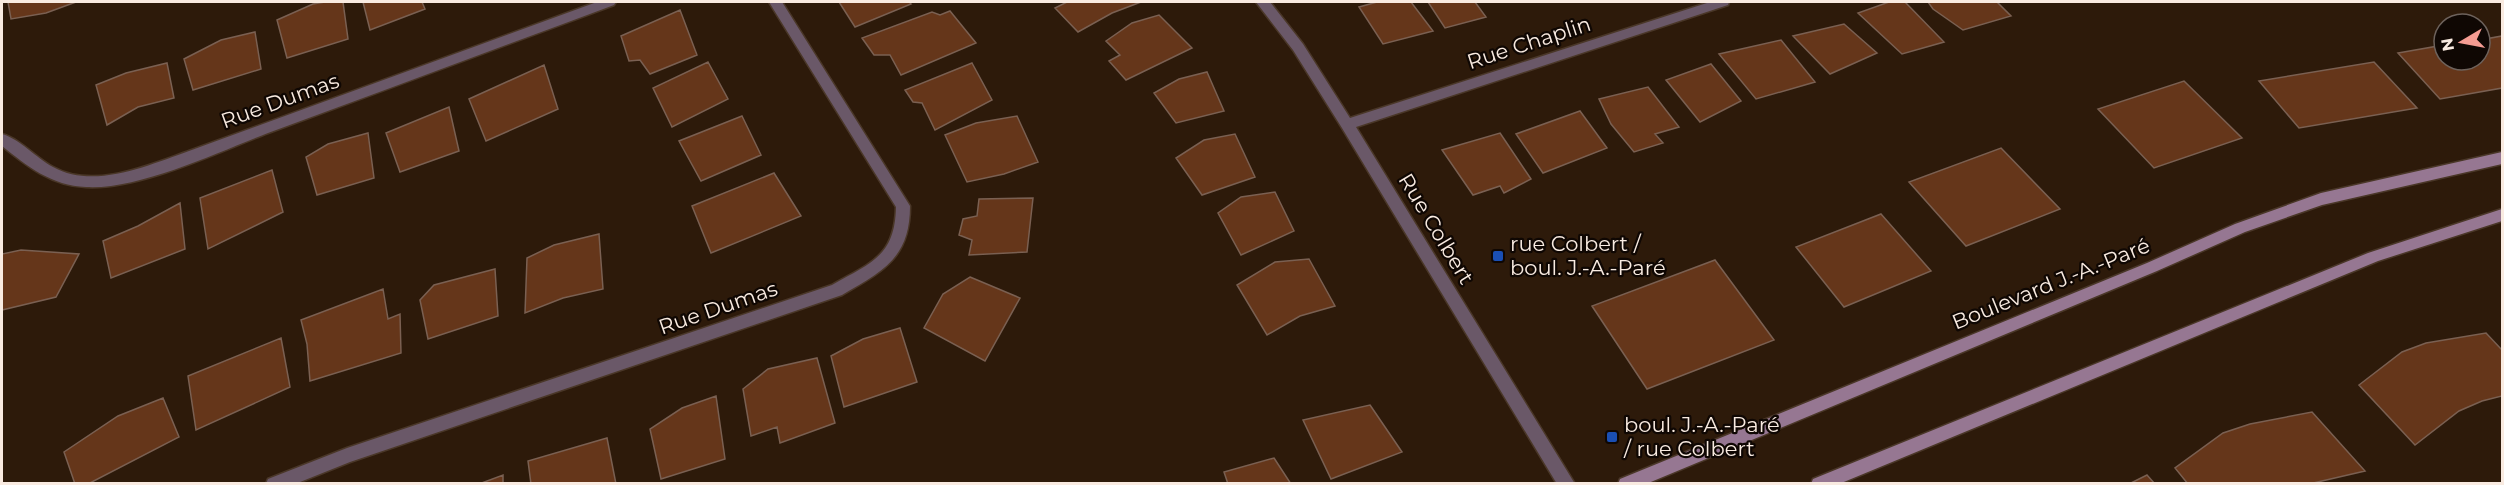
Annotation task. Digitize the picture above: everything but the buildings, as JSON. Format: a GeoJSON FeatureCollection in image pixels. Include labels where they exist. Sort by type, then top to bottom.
{"type":"FeatureCollection","features":[{"type":"Feature","properties":{"kind":"street","name":"Rue Dumas"},"geometry":{"type":"LineString","coordinates":[[2,139],[56,176],[75,180],[128,177],[194,155],[609,2]]}},
{"type":"Feature","properties":{"kind":"street","name":"Rue Dumas"},"geometry":{"type":"LineString","coordinates":[[274,483],[347,455],[837,290],[878,266],[895,250],[905,224],[903,206],[776,2]]}},
{"type":"Feature","properties":{"kind":"street","name":"Rue Colbert"},"geometry":{"type":"LineString","coordinates":[[1263,2],[1298,47],[1347,123],[1567,483]]}},
{"type":"Feature","properties":{"kind":"street","name":"Rue Chaplin"},"geometry":{"type":"LineString","coordinates":[[1347,123],[1723,2]]}},
{"type":"Feature","properties":{"kind":"street","name":"Boulevard J.-A.-Paré"},"geometry":{"type":"LineString","coordinates":[[1626,483],[2240,228],[2321,199],[2502,158]]}},
{"type":"Feature","properties":{"kind":"street"},"geometry":{"type":"LineString","coordinates":[[1819,483],[2373,256],[2502,215]]}},
{"type":"Feature","properties":{"kind":"place","name":"rue Colbert / boul. J.-A.-Paré"},"geometry":{"type":"Point","coordinates":[1498,256]}},
{"type":"Feature","properties":{"kind":"place","name":"boul. J.-A.-Paré / rue Colbert"},"geometry":{"type":"Point","coordinates":[1612,437]}}]}
